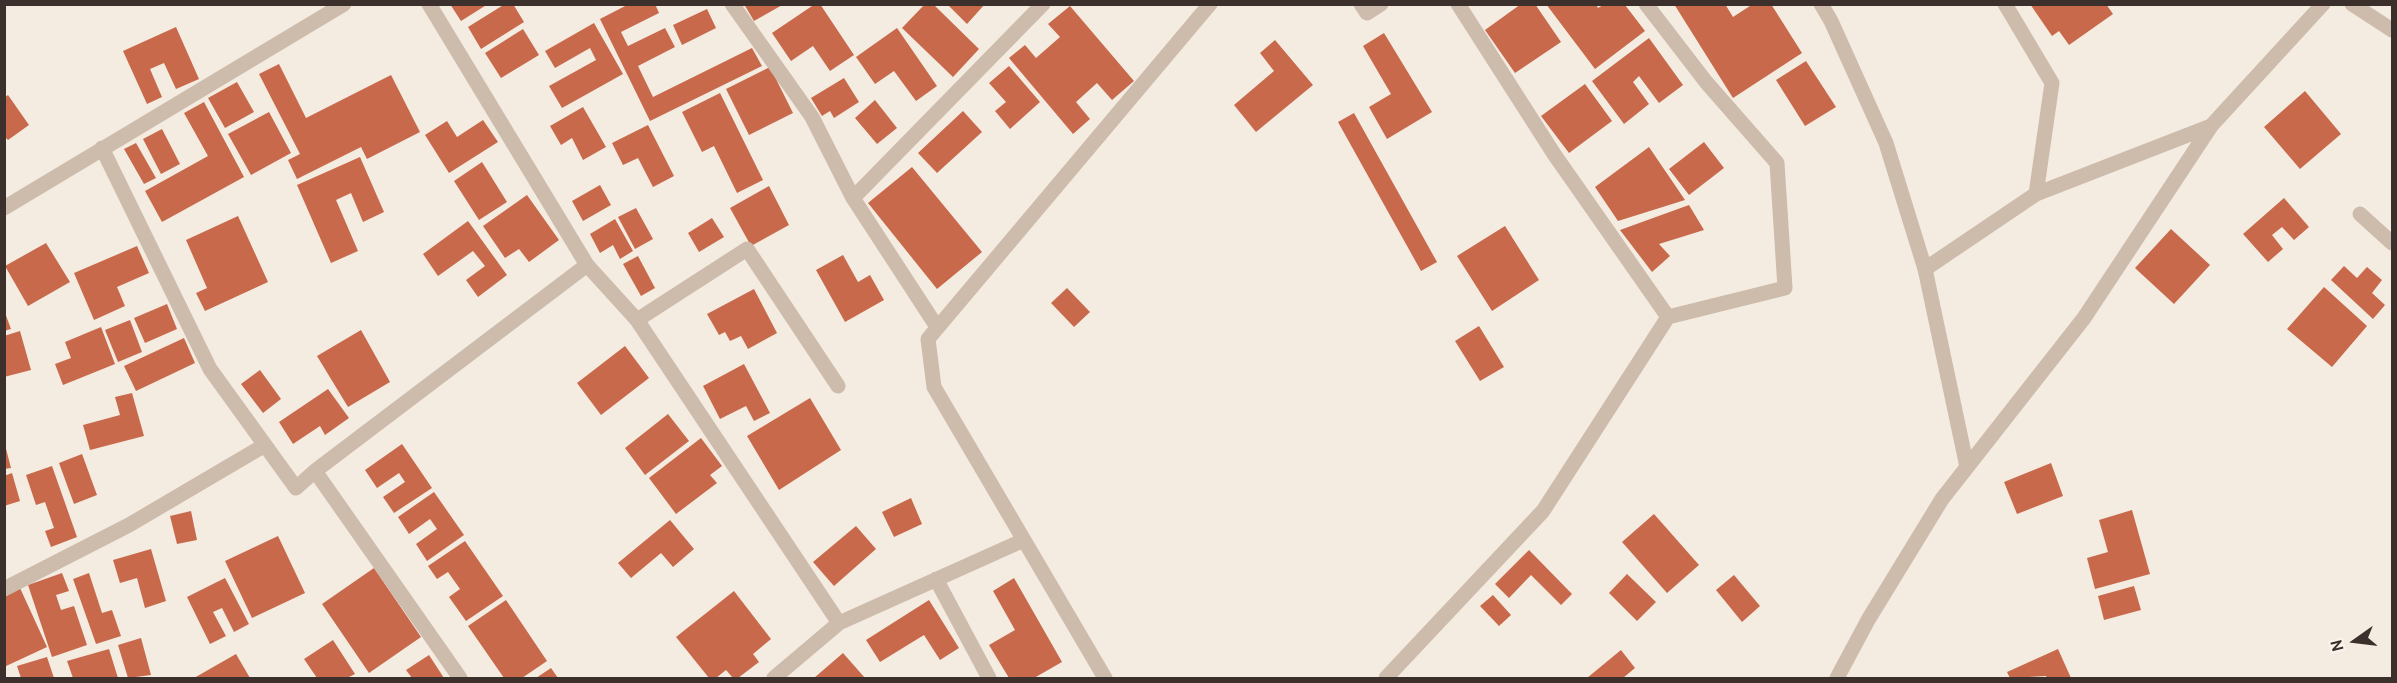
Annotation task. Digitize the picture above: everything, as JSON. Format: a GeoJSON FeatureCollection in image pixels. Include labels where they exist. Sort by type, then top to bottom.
{"type":"FeatureCollection","features":[{"type":"Feature","properties":{"kind":"street"},"geometry":{"type":"LineString","coordinates":[[4,208],[344,4]]}},
{"type":"Feature","properties":{"kind":"street"},"geometry":{"type":"LineString","coordinates":[[429,4],[587,265],[637,320],[839,623]]}},
{"type":"Feature","properties":{"kind":"street"},"geometry":{"type":"LineString","coordinates":[[732,4],[812,117],[853,198],[937,327]]}},
{"type":"Feature","properties":{"kind":"street"},"geometry":{"type":"LineString","coordinates":[[853,198],[1043,4]]}},
{"type":"Feature","properties":{"kind":"street"},"geometry":{"type":"LineString","coordinates":[[1105,678],[934,387],[928,339],[1210,4]]}},
{"type":"Feature","properties":{"kind":"street"},"geometry":{"type":"LineString","coordinates":[[1361,4],[1367,13],[1380,4]]}},
{"type":"Feature","properties":{"kind":"street"},"geometry":{"type":"LineString","coordinates":[[1458,4],[1554,154],[1668,317]]}},
{"type":"Feature","properties":{"kind":"street"},"geometry":{"type":"LineString","coordinates":[[1386,678],[1543,511],[1668,317],[1785,288],[1777,163],[1706,82],[1646,4]]}},
{"type":"Feature","properties":{"kind":"street"},"geometry":{"type":"LineString","coordinates":[[1821,4],[1831,21],[1886,142],[1925,269],[1967,467]]}},
{"type":"Feature","properties":{"kind":"street"},"geometry":{"type":"LineString","coordinates":[[2005,4],[2052,83],[2036,194]]}},
{"type":"Feature","properties":{"kind":"street"},"geometry":{"type":"LineString","coordinates":[[1837,678],[1868,620],[1942,499],[2084,318],[2211,126],[2323,4]]}},
{"type":"Feature","properties":{"kind":"street"},"geometry":{"type":"LineString","coordinates":[[2352,4],[2392,30]]}},
{"type":"Feature","properties":{"kind":"street"},"geometry":{"type":"LineString","coordinates":[[1925,269],[2036,194],[2211,126]]}},
{"type":"Feature","properties":{"kind":"street"},"geometry":{"type":"LineString","coordinates":[[102,148],[210,369],[296,488],[315,471],[587,265]]}},
{"type":"Feature","properties":{"kind":"street"},"geometry":{"type":"LineString","coordinates":[[2360,214],[2392,243]]}},
{"type":"Feature","properties":{"kind":"street"},"geometry":{"type":"LineString","coordinates":[[637,320],[747,249],[838,386]]}},
{"type":"Feature","properties":{"kind":"street"},"geometry":{"type":"LineString","coordinates":[[4,589],[129,525],[265,445]]}},
{"type":"Feature","properties":{"kind":"street"},"geometry":{"type":"LineString","coordinates":[[315,471],[460,678]]}},
{"type":"Feature","properties":{"kind":"street"},"geometry":{"type":"LineString","coordinates":[[774,678],[839,623],[1024,540]]}},
{"type":"Feature","properties":{"kind":"street"},"geometry":{"type":"LineString","coordinates":[[936,579],[989,678]]}},
{"type":"Feature","properties":{"kind":"building"},"geometry":{"type":"Polygon","coordinates":[[[450,4],[488,4],[461,21],[450,4]]]}},
{"type":"Feature","properties":{"kind":"building"},"geometry":{"type":"Polygon","coordinates":[[[505,4],[513,4],[524,22],[481,49],[468,27],[505,4]]]}},
{"type":"Feature","properties":{"kind":"building"},"geometry":{"type":"Polygon","coordinates":[[[629,4],[655,4],[659,13],[621,32],[628,46],[665,28],[675,47],[638,66],[653,97],[752,48],[762,66],[650,121],[600,19],[629,4]]]}},
{"type":"Feature","properties":{"kind":"building"},"geometry":{"type":"Polygon","coordinates":[[[744,4],[784,4],[754,21],[744,4]]]}},
{"type":"Feature","properties":{"kind":"building"},"geometry":{"type":"Polygon","coordinates":[[[815,4],[820,4],[854,55],[830,71],[813,46],[791,61],[772,33],[815,4]]]}},
{"type":"Feature","properties":{"kind":"building"},"geometry":{"type":"Polygon","coordinates":[[[925,4],[933,4],[979,49],[953,77],[902,28],[925,4]]]}},
{"type":"Feature","properties":{"kind":"building"},"geometry":{"type":"Polygon","coordinates":[[[947,4],[985,4],[967,24],[947,4]]]}},
{"type":"Feature","properties":{"kind":"building"},"geometry":{"type":"Polygon","coordinates":[[[1521,4],[1535,4],[1561,42],[1515,73],[1485,30],[1521,4]]]}},
{"type":"Feature","properties":{"kind":"building"},"geometry":{"type":"Polygon","coordinates":[[[1546,4],[1596,4],[1598,8],[1603,5],[1625,5],[1645,31],[1595,69],[1546,4]]]}},
{"type":"Feature","properties":{"kind":"building"},"geometry":{"type":"Polygon","coordinates":[[[1674,4],[1725,4],[1733,17],[1753,4],[1771,4],[1802,53],[1733,98],[1674,4]]]}},
{"type":"Feature","properties":{"kind":"building"},"geometry":{"type":"Polygon","coordinates":[[[2030,4],[2106,4],[2113,14],[2069,45],[2059,31],[2052,36],[2030,4]]]}},
{"type":"Feature","properties":{"kind":"building"},"geometry":{"type":"Polygon","coordinates":[[[1070,6],[1134,81],[1112,100],[1097,83],[1076,102],[1090,119],[1073,134],[1009,58],[1025,45],[1036,58],[1060,37],[1048,24],[1070,6]]]}},
{"type":"Feature","properties":{"kind":"building"},"geometry":{"type":"Polygon","coordinates":[[[707,9],[716,28],[682,45],[673,25],[707,9]]]}},
{"type":"Feature","properties":{"kind":"building"},"geometry":{"type":"Polygon","coordinates":[[[594,23],[623,74],[562,108],[549,86],[596,60],[590,48],[555,68],[545,51],[594,23]]]}},
{"type":"Feature","properties":{"kind":"building"},"geometry":{"type":"Polygon","coordinates":[[[176,27],[199,79],[176,89],[164,63],[150,69],[162,97],[147,104],[123,51],[176,27]]]}},
{"type":"Feature","properties":{"kind":"building"},"geometry":{"type":"Polygon","coordinates":[[[897,28],[937,86],[916,101],[894,71],[875,84],[856,57],[897,28]]]}},
{"type":"Feature","properties":{"kind":"building"},"geometry":{"type":"Polygon","coordinates":[[[523,29],[539,55],[501,78],[485,53],[523,29]]]}},
{"type":"Feature","properties":{"kind":"building"},"geometry":{"type":"Polygon","coordinates":[[[1384,33],[1432,112],[1387,139],[1369,107],[1391,94],[1363,46],[1384,33]]]}},
{"type":"Feature","properties":{"kind":"building"},"geometry":{"type":"Polygon","coordinates":[[[1649,38],[1683,85],[1659,103],[1639,76],[1633,82],[1649,104],[1624,124],[1592,81],[1649,38]]]}},
{"type":"Feature","properties":{"kind":"building"},"geometry":{"type":"Polygon","coordinates":[[[1275,40],[1313,85],[1256,132],[1234,105],[1274,71],[1260,53],[1275,40]]]}},
{"type":"Feature","properties":{"kind":"building"},"geometry":{"type":"Polygon","coordinates":[[[1806,61],[1836,107],[1805,126],[1776,80],[1806,61]]]}},
{"type":"Feature","properties":{"kind":"building"},"geometry":{"type":"Polygon","coordinates":[[[279,64],[306,118],[391,75],[420,132],[367,159],[361,147],[297,179],[288,160],[300,154],[259,74],[279,64]]]}},
{"type":"Feature","properties":{"kind":"building"},"geometry":{"type":"Polygon","coordinates":[[[1009,66],[1040,102],[1010,129],[995,111],[1006,102],[989,83],[1009,66]]]}},
{"type":"Feature","properties":{"kind":"building"},"geometry":{"type":"Polygon","coordinates":[[[770,67],[793,113],[749,135],[726,89],[770,67]]]}},
{"type":"Feature","properties":{"kind":"building"},"geometry":{"type":"Polygon","coordinates":[[[844,78],[859,102],[834,118],[830,111],[822,116],[811,98],[844,78]]]}},
{"type":"Feature","properties":{"kind":"building"},"geometry":{"type":"Polygon","coordinates":[[[237,82],[254,112],[225,128],[208,98],[237,82]]]}},
{"type":"Feature","properties":{"kind":"building"},"geometry":{"type":"Polygon","coordinates":[[[1585,84],[1612,121],[1569,153],[1541,116],[1585,84]]]}},
{"type":"Feature","properties":{"kind":"building"},"geometry":{"type":"Polygon","coordinates":[[[2305,91],[2341,134],[2300,169],[2264,127],[2305,91]]]}},
{"type":"Feature","properties":{"kind":"building"},"geometry":{"type":"Polygon","coordinates":[[[720,93],[763,180],[737,193],[714,146],[702,152],[682,112],[720,93]]]}},
{"type":"Feature","properties":{"kind":"building"},"geometry":{"type":"Polygon","coordinates":[[[8,95],[29,125],[8,140],[4,136],[4,98],[8,95]]]}},
{"type":"Feature","properties":{"kind":"building"},"geometry":{"type":"Polygon","coordinates":[[[875,100],[897,128],[877,144],[855,118],[875,100]]]}},
{"type":"Feature","properties":{"kind":"building"},"geometry":{"type":"Polygon","coordinates":[[[204,102],[244,177],[162,222],[145,191],[208,156],[184,113],[204,102]]]}},
{"type":"Feature","properties":{"kind":"building"},"geometry":{"type":"Polygon","coordinates":[[[583,107],[606,147],[583,160],[572,138],[561,145],[550,126],[583,107]]]}},
{"type":"Feature","properties":{"kind":"building"},"geometry":{"type":"Polygon","coordinates":[[[963,111],[982,132],[937,173],[918,153],[963,111]]]}},
{"type":"Feature","properties":{"kind":"building"},"geometry":{"type":"Polygon","coordinates":[[[269,112],[291,153],[251,175],[228,134],[269,112]]]}},
{"type":"Feature","properties":{"kind":"building"},"geometry":{"type":"Polygon","coordinates":[[[1354,113],[1437,262],[1421,271],[1338,122],[1354,113]]]}},
{"type":"Feature","properties":{"kind":"building"},"geometry":{"type":"Polygon","coordinates":[[[483,120],[498,142],[449,173],[425,135],[447,121],[457,137],[483,120]]]}},
{"type":"Feature","properties":{"kind":"building"},"geometry":{"type":"Polygon","coordinates":[[[648,125],[674,176],[653,187],[638,158],[623,165],[612,143],[648,125]]]}},
{"type":"Feature","properties":{"kind":"building"},"geometry":{"type":"Polygon","coordinates":[[[162,129],[180,164],[161,174],[143,139],[162,129]]]}},
{"type":"Feature","properties":{"kind":"building"},"geometry":{"type":"Polygon","coordinates":[[[1704,142],[1724,168],[1689,195],[1669,169],[1704,142]]]}},
{"type":"Feature","properties":{"kind":"building"},"geometry":{"type":"Polygon","coordinates":[[[136,143],[156,178],[144,184],[124,149],[136,143]]]}},
{"type":"Feature","properties":{"kind":"building"},"geometry":{"type":"Polygon","coordinates":[[[1649,147],[1685,200],[1618,221],[1595,187],[1649,147]]]}},
{"type":"Feature","properties":{"kind":"building"},"geometry":{"type":"Polygon","coordinates":[[[360,157],[384,212],[363,222],[351,193],[336,200],[358,251],[331,263],[297,185],[360,157]]]}},
{"type":"Feature","properties":{"kind":"building"},"geometry":{"type":"Polygon","coordinates":[[[482,162],[507,202],[479,220],[454,181],[482,162]]]}},
{"type":"Feature","properties":{"kind":"building"},"geometry":{"type":"Polygon","coordinates":[[[912,167],[982,252],[937,289],[868,203],[912,167]]]}},
{"type":"Feature","properties":{"kind":"building"},"geometry":{"type":"Polygon","coordinates":[[[600,185],[611,205],[583,221],[572,201],[600,185]]]}},
{"type":"Feature","properties":{"kind":"building"},"geometry":{"type":"Polygon","coordinates":[[[769,186],[789,225],[751,246],[730,208],[769,186]]]}},
{"type":"Feature","properties":{"kind":"building"},"geometry":{"type":"Polygon","coordinates":[[[527,195],[559,240],[529,262],[519,249],[505,258],[483,226],[527,195]]]}},
{"type":"Feature","properties":{"kind":"building"},"geometry":{"type":"Polygon","coordinates":[[[2284,198],[2309,227],[2294,240],[2282,227],[2272,235],[2283,249],[2268,262],[2243,234],[2284,198]]]}},
{"type":"Feature","properties":{"kind":"building"},"geometry":{"type":"Polygon","coordinates":[[[1689,205],[1704,230],[1659,244],[1670,256],[1652,272],[1620,230],[1689,205]]]}},
{"type":"Feature","properties":{"kind":"building"},"geometry":{"type":"Polygon","coordinates":[[[636,208],[653,239],[635,249],[618,217],[636,208]]]}},
{"type":"Feature","properties":{"kind":"building"},"geometry":{"type":"Polygon","coordinates":[[[238,216],[268,282],[205,311],[196,293],[207,288],[186,240],[238,216]]]}},
{"type":"Feature","properties":{"kind":"building"},"geometry":{"type":"Polygon","coordinates":[[[712,218],[724,237],[699,252],[688,233],[712,218]]]}},
{"type":"Feature","properties":{"kind":"building"},"geometry":{"type":"Polygon","coordinates":[[[615,219],[633,251],[620,259],[613,245],[600,253],[590,234],[615,219]]]}},
{"type":"Feature","properties":{"kind":"building"},"geometry":{"type":"Polygon","coordinates":[[[468,221],[507,275],[478,297],[466,280],[485,266],[473,251],[438,276],[423,254],[468,221]]]}},
{"type":"Feature","properties":{"kind":"building"},"geometry":{"type":"Polygon","coordinates":[[[1505,226],[1539,280],[1492,311],[1457,256],[1505,226]]]}},
{"type":"Feature","properties":{"kind":"building"},"geometry":{"type":"Polygon","coordinates":[[[2171,229],[2210,265],[2174,304],[2135,268],[2171,229]]]}},
{"type":"Feature","properties":{"kind":"building"},"geometry":{"type":"Polygon","coordinates":[[[46,243],[70,282],[28,306],[5,266],[46,243]]]}},
{"type":"Feature","properties":{"kind":"building"},"geometry":{"type":"Polygon","coordinates":[[[137,246],[149,273],[117,287],[125,306],[94,320],[74,273],[137,246]]]}},
{"type":"Feature","properties":{"kind":"building"},"geometry":{"type":"Polygon","coordinates":[[[843,255],[858,282],[870,275],[884,300],[845,322],[816,270],[843,255]]]}},
{"type":"Feature","properties":{"kind":"building"},"geometry":{"type":"Polygon","coordinates":[[[638,256],[655,288],[641,296],[623,264],[638,256]]]}},
{"type":"Feature","properties":{"kind":"building"},"geometry":{"type":"Polygon","coordinates":[[[2344,266],[2357,278],[2367,267],[2382,280],[2372,293],[2385,305],[2373,319],[2331,280],[2344,266]]]}},
{"type":"Feature","properties":{"kind":"building"},"geometry":{"type":"Polygon","coordinates":[[[2324,287],[2367,326],[2332,367],[2287,329],[2324,287]]]}},
{"type":"Feature","properties":{"kind":"building"},"geometry":{"type":"Polygon","coordinates":[[[1067,288],[1090,312],[1074,327],[1051,303],[1067,288]]]}},
{"type":"Feature","properties":{"kind":"building"},"geometry":{"type":"Polygon","coordinates":[[[754,289],[777,333],[748,349],[741,336],[730,341],[725,332],[719,335],[707,314],[754,289]]]}},
{"type":"Feature","properties":{"kind":"building"},"geometry":{"type":"Polygon","coordinates":[[[167,304],[177,329],[145,343],[134,318],[167,304]]]}},
{"type":"Feature","properties":{"kind":"building"},"geometry":{"type":"Polygon","coordinates":[[[4,310],[11,329],[4,331],[4,310]]]}},
{"type":"Feature","properties":{"kind":"building"},"geometry":{"type":"Polygon","coordinates":[[[130,320],[142,352],[118,362],[105,330],[130,320]]]}},
{"type":"Feature","properties":{"kind":"building"},"geometry":{"type":"Polygon","coordinates":[[[1479,326],[1504,367],[1480,381],[1455,341],[1479,326]]]}},
{"type":"Feature","properties":{"kind":"building"},"geometry":{"type":"Polygon","coordinates":[[[101,327],[115,364],[63,385],[55,364],[71,358],[65,342],[101,327]]]}},
{"type":"Feature","properties":{"kind":"building"},"geometry":{"type":"Polygon","coordinates":[[[361,330],[390,382],[348,407],[317,356],[361,330]]]}},
{"type":"Feature","properties":{"kind":"building"},"geometry":{"type":"Polygon","coordinates":[[[20,331],[31,370],[4,377],[4,336],[20,331]]]}},
{"type":"Feature","properties":{"kind":"building"},"geometry":{"type":"Polygon","coordinates":[[[184,338],[195,363],[136,391],[124,366],[184,338]]]}},
{"type":"Feature","properties":{"kind":"building"},"geometry":{"type":"Polygon","coordinates":[[[625,346],[649,378],[601,415],[577,383],[625,346]]]}},
{"type":"Feature","properties":{"kind":"building"},"geometry":{"type":"Polygon","coordinates":[[[744,364],[770,413],[754,421],[746,406],[720,419],[703,386],[744,364]]]}},
{"type":"Feature","properties":{"kind":"building"},"geometry":{"type":"Polygon","coordinates":[[[260,370],[281,399],[263,413],[241,384],[260,370]]]}},
{"type":"Feature","properties":{"kind":"building"},"geometry":{"type":"Polygon","coordinates":[[[328,389],[349,418],[325,435],[320,426],[293,444],[279,422],[328,389]]]}},
{"type":"Feature","properties":{"kind":"building"},"geometry":{"type":"Polygon","coordinates":[[[132,393],[144,436],[90,450],[83,425],[120,415],[115,397],[132,393]]]}},
{"type":"Feature","properties":{"kind":"building"},"geometry":{"type":"Polygon","coordinates":[[[810,398],[841,450],[779,490],[747,436],[810,398]]]}},
{"type":"Feature","properties":{"kind":"building"},"geometry":{"type":"Polygon","coordinates":[[[668,414],[689,441],[645,475],[625,448],[668,414]]]}},
{"type":"Feature","properties":{"kind":"building"},"geometry":{"type":"Polygon","coordinates":[[[701,438],[722,466],[710,475],[717,483],[676,514],[649,478],[701,438]]]}},
{"type":"Feature","properties":{"kind":"building"},"geometry":{"type":"Polygon","coordinates":[[[4,441],[11,468],[4,469],[4,441]]]}},
{"type":"Feature","properties":{"kind":"building"},"geometry":{"type":"Polygon","coordinates":[[[402,444],[432,488],[394,513],[383,497],[405,482],[399,473],[377,488],[365,470],[402,444]]]}},
{"type":"Feature","properties":{"kind":"building"},"geometry":{"type":"Polygon","coordinates":[[[82,454],[97,495],[74,504],[59,463],[82,454]]]}},
{"type":"Feature","properties":{"kind":"building"},"geometry":{"type":"Polygon","coordinates":[[[2051,463],[2063,496],[2017,514],[2004,482],[2051,463]]]}},
{"type":"Feature","properties":{"kind":"building"},"geometry":{"type":"Polygon","coordinates":[[[52,466],[77,537],[51,547],[45,531],[54,528],[45,502],[36,505],[26,475],[52,466]]]}},
{"type":"Feature","properties":{"kind":"building"},"geometry":{"type":"Polygon","coordinates":[[[12,473],[20,501],[4,506],[4,476],[12,473]]]}},
{"type":"Feature","properties":{"kind":"building"},"geometry":{"type":"Polygon","coordinates":[[[434,492],[464,535],[427,561],[416,544],[437,529],[430,519],[409,534],[398,517],[434,492]]]}},
{"type":"Feature","properties":{"kind":"building"},"geometry":{"type":"Polygon","coordinates":[[[911,498],[922,524],[894,537],[882,512],[911,498]]]}},
{"type":"Feature","properties":{"kind":"building"},"geometry":{"type":"Polygon","coordinates":[[[2132,510],[2150,574],[2095,589],[2087,558],[2108,552],[2099,520],[2132,510]]]}},
{"type":"Feature","properties":{"kind":"building"},"geometry":{"type":"Polygon","coordinates":[[[191,511],[197,540],[177,544],[170,516],[191,511]]]}},
{"type":"Feature","properties":{"kind":"building"},"geometry":{"type":"Polygon","coordinates":[[[1654,514],[1699,565],[1667,593],[1622,542],[1654,514]]]}},
{"type":"Feature","properties":{"kind":"building"},"geometry":{"type":"Polygon","coordinates":[[[670,520],[694,549],[673,567],[661,553],[631,578],[618,563],[670,520]]]}},
{"type":"Feature","properties":{"kind":"building"},"geometry":{"type":"Polygon","coordinates":[[[856,526],[876,549],[834,586],[813,562],[856,526]]]}},
{"type":"Feature","properties":{"kind":"building"},"geometry":{"type":"Polygon","coordinates":[[[278,536],[305,593],[252,618],[225,561],[278,536]]]}},
{"type":"Feature","properties":{"kind":"building"},"geometry":{"type":"Polygon","coordinates":[[[465,541],[503,596],[466,621],[449,597],[460,589],[448,572],[437,579],[428,566],[465,541]]]}},
{"type":"Feature","properties":{"kind":"building"},"geometry":{"type":"Polygon","coordinates":[[[151,549],[166,601],[145,608],[137,578],[120,583],[113,560],[151,549]]]}},
{"type":"Feature","properties":{"kind":"building"},"geometry":{"type":"Polygon","coordinates":[[[1529,550],[1572,594],[1561,605],[1531,575],[1509,598],[1495,584],[1529,550]]]}},
{"type":"Feature","properties":{"kind":"building"},"geometry":{"type":"Polygon","coordinates":[[[374,568],[421,637],[369,673],[322,604],[374,568]]]}},
{"type":"Feature","properties":{"kind":"building"},"geometry":{"type":"Polygon","coordinates":[[[62,573],[69,591],[56,595],[61,610],[74,606],[87,645],[52,657],[28,585],[62,573]]]}},
{"type":"Feature","properties":{"kind":"building"},"geometry":{"type":"Polygon","coordinates":[[[89,573],[102,613],[112,610],[121,636],[96,644],[73,579],[89,573]]]}},
{"type":"Feature","properties":{"kind":"building"},"geometry":{"type":"Polygon","coordinates":[[[1627,574],[1656,602],[1637,621],[1609,593],[1627,574]]]}},
{"type":"Feature","properties":{"kind":"building"},"geometry":{"type":"Polygon","coordinates":[[[1734,575],[1760,606],[1742,622],[1716,590],[1734,575]]]}},
{"type":"Feature","properties":{"kind":"building"},"geometry":{"type":"Polygon","coordinates":[[[225,578],[249,624],[234,632],[222,608],[213,612],[226,636],[210,644],[187,597],[225,578]]]}},
{"type":"Feature","properties":{"kind":"building"},"geometry":{"type":"Polygon","coordinates":[[[1014,578],[1062,662],[1034,678],[1009,678],[989,645],[1015,630],[993,591],[1014,578]]]}},
{"type":"Feature","properties":{"kind":"building"},"geometry":{"type":"Polygon","coordinates":[[[2134,586],[2141,610],[2104,620],[2098,596],[2134,586]]]}},
{"type":"Feature","properties":{"kind":"building"},"geometry":{"type":"Polygon","coordinates":[[[20,588],[47,647],[4,667],[4,595],[20,588]]]}},
{"type":"Feature","properties":{"kind":"building"},"geometry":{"type":"Polygon","coordinates":[[[734,591],[771,639],[753,654],[759,662],[738,678],[733,678],[726,670],[716,678],[709,678],[676,637],[734,591]]]}},
{"type":"Feature","properties":{"kind":"building"},"geometry":{"type":"Polygon","coordinates":[[[1493,595],[1511,615],[1499,626],[1480,606],[1493,595]]]}},
{"type":"Feature","properties":{"kind":"building"},"geometry":{"type":"Polygon","coordinates":[[[506,600],[547,661],[522,678],[504,678],[468,626],[506,600]]]}},
{"type":"Feature","properties":{"kind":"building"},"geometry":{"type":"Polygon","coordinates":[[[929,600],[959,648],[940,660],[924,635],[880,662],[866,640],[929,600]]]}},
{"type":"Feature","properties":{"kind":"building"},"geometry":{"type":"Polygon","coordinates":[[[141,638],[151,675],[128,678],[118,645],[141,638]]]}},
{"type":"Feature","properties":{"kind":"building"},"geometry":{"type":"Polygon","coordinates":[[[333,640],[355,674],[347,678],[317,678],[304,659],[333,640]]]}},
{"type":"Feature","properties":{"kind":"building"},"geometry":{"type":"Polygon","coordinates":[[[109,649],[118,678],[73,678],[67,661],[109,649]]]}},
{"type":"Feature","properties":{"kind":"building"},"geometry":{"type":"Polygon","coordinates":[[[2058,649],[2071,678],[2047,678],[2046,676],[2010,678],[2007,672],[2058,649]]]}},
{"type":"Feature","properties":{"kind":"building"},"geometry":{"type":"Polygon","coordinates":[[[1621,650],[1635,668],[1623,678],[1587,678],[1621,650]]]}},
{"type":"Feature","properties":{"kind":"building"},"geometry":{"type":"Polygon","coordinates":[[[843,653],[865,678],[814,678],[843,653]]]}},
{"type":"Feature","properties":{"kind":"building"},"geometry":{"type":"Polygon","coordinates":[[[236,654],[250,678],[194,678],[236,654]]]}},
{"type":"Feature","properties":{"kind":"building"},"geometry":{"type":"Polygon","coordinates":[[[429,655],[444,678],[412,678],[406,670],[429,655]]]}},
{"type":"Feature","properties":{"kind":"building"},"geometry":{"type":"Polygon","coordinates":[[[47,657],[54,678],[21,678],[17,666],[47,657]]]}},
{"type":"Feature","properties":{"kind":"building"},"geometry":{"type":"Polygon","coordinates":[[[551,668],[558,678],[536,678],[551,668]]]}}]}
